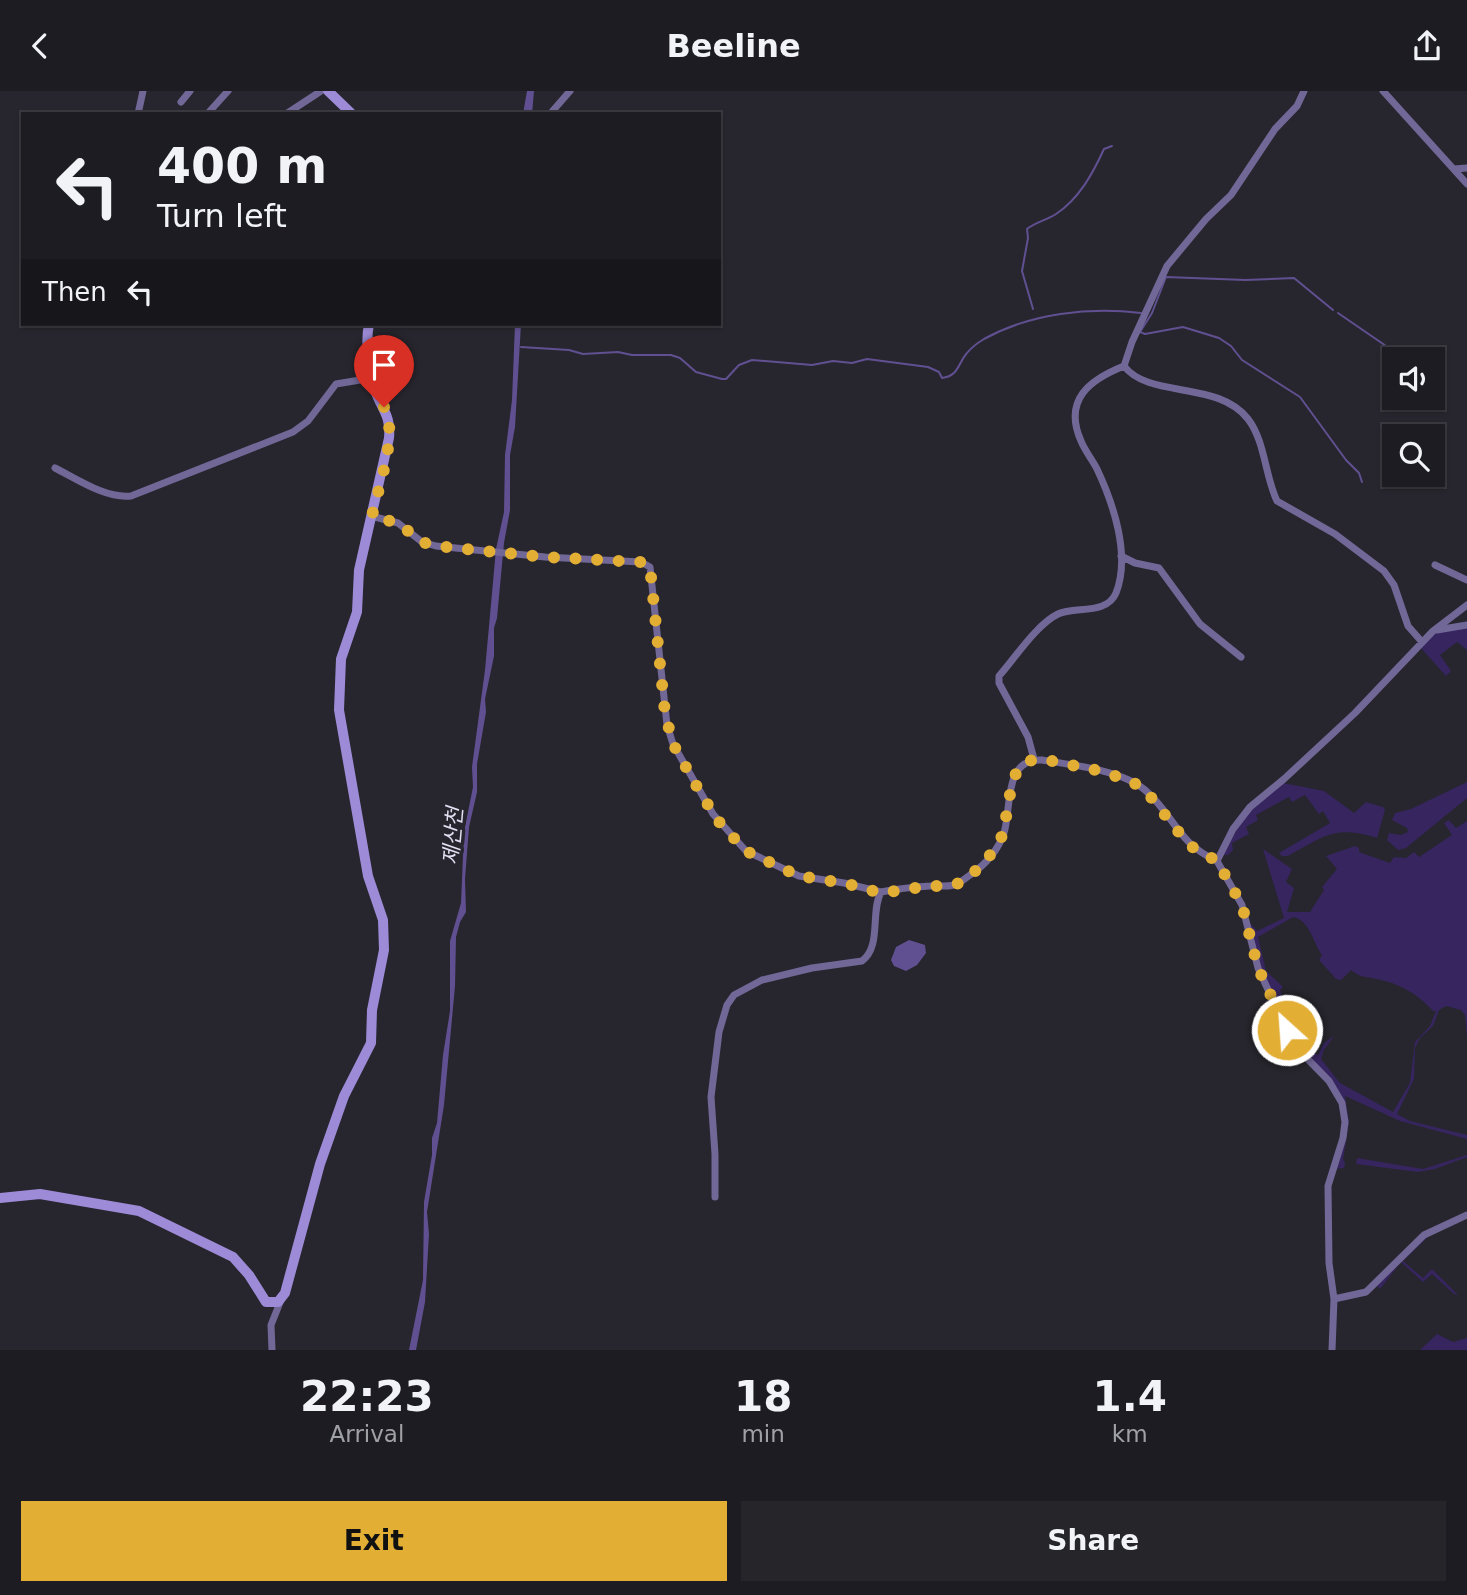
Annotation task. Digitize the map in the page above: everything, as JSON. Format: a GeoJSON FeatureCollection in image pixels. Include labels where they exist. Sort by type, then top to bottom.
{"type":"FeatureCollection","features":[{"type":"Feature","properties":{"kind":"street"},"geometry":{"type":"LineString","coordinates":[[138,112],[143,91]]}},
{"type":"Feature","properties":{"kind":"street"},"geometry":{"type":"LineString","coordinates":[[181,102],[190,91]]}},
{"type":"Feature","properties":{"kind":"street"},"geometry":{"type":"LineString","coordinates":[[209,112],[228,91]]}},
{"type":"Feature","properties":{"kind":"street"},"geometry":{"type":"LineString","coordinates":[[289,112],[321,91]]}},
{"type":"Feature","properties":{"kind":"street"},"geometry":{"type":"LineString","coordinates":[[328,91],[350,112]]}},
{"type":"Feature","properties":{"kind":"street"},"geometry":{"type":"LineString","coordinates":[[552,112],[570,91]]}},
{"type":"Feature","properties":{"kind":"street"},"geometry":{"type":"LineString","coordinates":[[1125,366],[1132,342],[1167,266],[1206,219],[1231,195],[1275,129],[1300,101],[1304,91]]}},
{"type":"Feature","properties":{"kind":"street"},"geometry":{"type":"LineString","coordinates":[[1383,91],[1467,184]]}},
{"type":"Feature","properties":{"kind":"street"},"geometry":{"type":"LineString","coordinates":[[1454,169],[1467,168]]}},
{"type":"Feature","properties":{"kind":"street"},"geometry":{"type":"LineString","coordinates":[[272,1350],[271,1325],[288,1285],[322,1158],[344,1096],[371,1043],[372,1010],[384,950],[383,920],[368,876],[339,710],[341,659],[358,612],[359,570],[390,429],[372,378],[367,335],[369,326]]}},
{"type":"Feature","properties":{"kind":"street"},"geometry":{"type":"LineString","coordinates":[[1034,759],[1028,737],[999,683],[999,676],[1049,620],[1064,612],[1104,605],[1114,597],[1121,556],[1112,503],[1093,459],[1081,442],[1075,414],[1077,401],[1085,388],[1125,366]]}},
{"type":"Feature","properties":{"kind":"street"},"geometry":{"type":"LineString","coordinates":[[1125,366],[1143,381],[1194,391],[1226,402],[1242,413],[1253,427],[1277,502],[1335,534],[1384,571],[1394,585],[1408,626],[1422,642]]}},
{"type":"Feature","properties":{"kind":"street"},"geometry":{"type":"LineString","coordinates":[[55,468],[110,494],[131,496],[293,432],[308,421],[337,384],[372,378]]}},
{"type":"Feature","properties":{"kind":"street"},"geometry":{"type":"LineString","coordinates":[[372,516],[398,523],[426,544],[508,554],[640,562],[650,567],[667,725],[673,744],[713,814],[742,848],[799,876],[844,883],[881,893],[957,884],[978,869],[996,848],[1003,834],[1014,777],[1023,764],[1034,759],[1100,771],[1131,781],[1146,791],[1189,845],[1217,861],[1242,905],[1258,968],[1293,1044],[1329,1081],[1342,1103],[1345,1122],[1343,1138],[1331,1172],[1328,1192],[1329,1263],[1335,1299],[1332,1350]]}},
{"type":"Feature","properties":{"kind":"street"},"geometry":{"type":"LineString","coordinates":[[1121,556],[1135,563],[1159,568],[1200,624],[1241,657]]}},
{"type":"Feature","properties":{"kind":"street"},"geometry":{"type":"LineString","coordinates":[[1435,565],[1467,580]]}},
{"type":"Feature","properties":{"kind":"street"},"geometry":{"type":"LineString","coordinates":[[1217,861],[1243,814],[1355,713],[1433,631],[1467,605]]}},
{"type":"Feature","properties":{"kind":"street"},"geometry":{"type":"LineString","coordinates":[[1433,631],[1467,625]]}},
{"type":"Feature","properties":{"kind":"street"},"geometry":{"type":"LineString","coordinates":[[715,1197],[711,1097],[719,1032],[727,1005],[739,991],[762,980],[813,968],[862,961],[871,947],[876,906],[881,893]]}},
{"type":"Feature","properties":{"kind":"street"},"geometry":{"type":"LineString","coordinates":[[0,1198],[40,1194],[139,1212],[225,1252],[244,1269],[266,1302],[281,1300]]}},
{"type":"Feature","properties":{"kind":"street"},"geometry":{"type":"LineString","coordinates":[[1335,1299],[1366,1292],[1424,1235],[1467,1215]]}},
{"type":"Feature","properties":{"kind":"shaded area"},"geometry":{"type":"Polygon","coordinates":[[[527,91],[534,91],[532,112],[523,112],[527,91]]]}},
{"type":"Feature","properties":{"kind":"shaded area"},"geometry":{"type":"Polygon","coordinates":[[[515,326],[521,326],[515,427],[510,455],[510,510],[494,628],[494,656],[485,699],[486,712],[477,764],[477,792],[469,827],[465,879],[466,912],[456,937],[455,986],[444,1105],[427,1212],[429,1234],[425,1302],[416,1350],[409,1350],[423,1280],[424,1202],[432,1155],[432,1138],[437,1123],[450,1011],[450,941],[461,903],[464,832],[473,787],[472,767],[485,670],[496,549],[504,512],[505,455],[512,400],[515,326]]]}},
{"type":"Feature","properties":{"kind":"shaded area"},"geometry":{"type":"Polygon","coordinates":[[[1467,627],[1467,650],[1457,642],[1440,655],[1451,671],[1446,676],[1420,647],[1434,633],[1467,627]]]}},
{"type":"Feature","properties":{"kind":"shaded area"},"geometry":{"type":"Polygon","coordinates":[[[1467,782],[1467,798],[1406,848],[1398,850],[1387,840],[1389,833],[1401,835],[1408,832],[1407,828],[1392,820],[1395,813],[1411,809],[1467,782]]]}},
{"type":"Feature","properties":{"kind":"shaded area"},"geometry":{"type":"Polygon","coordinates":[[[1283,783],[1324,791],[1354,813],[1366,802],[1383,807],[1385,810],[1377,838],[1340,833],[1321,838],[1288,856],[1282,856],[1279,853],[1330,823],[1323,811],[1319,814],[1305,795],[1292,802],[1289,797],[1256,815],[1258,820],[1246,827],[1249,834],[1232,843],[1233,850],[1228,855],[1222,855],[1245,815],[1283,783]]]}},
{"type":"Feature","properties":{"kind":"shaded area"},"geometry":{"type":"Polygon","coordinates":[[[1449,820],[1456,828],[1467,821],[1467,1038],[1465,1015],[1461,1010],[1446,1006],[1439,1010],[1433,1026],[1420,1038],[1415,1048],[1414,1079],[1397,1114],[1410,1121],[1467,1135],[1467,1139],[1400,1121],[1345,1096],[1349,1122],[1343,1160],[1345,1162],[1344,1168],[1335,1169],[1345,1138],[1344,1102],[1298,1048],[1263,976],[1249,922],[1257,931],[1284,918],[1263,849],[1292,869],[1286,882],[1294,888],[1287,912],[1310,912],[1324,890],[1322,887],[1337,869],[1326,856],[1355,846],[1359,848],[1359,852],[1390,863],[1394,857],[1406,858],[1414,852],[1419,857],[1452,835],[1444,823],[1449,820]],[[1293,917],[1258,937],[1266,971],[1282,986],[1280,989],[1285,1008],[1296,1036],[1302,1044],[1318,1055],[1324,1043],[1334,1036],[1321,1059],[1340,1083],[1393,1112],[1410,1083],[1415,1042],[1430,1026],[1436,1011],[1400,986],[1360,976],[1351,970],[1341,980],[1336,979],[1319,960],[1322,955],[1307,927],[1293,917]]]}},
{"type":"Feature","properties":{"kind":"shaded area"},"geometry":{"type":"Polygon","coordinates":[[[909,940],[925,945],[926,953],[917,965],[906,971],[894,966],[891,960],[896,947],[909,940]]]}},
{"type":"Feature","properties":{"kind":"shaded area"},"geometry":{"type":"Polygon","coordinates":[[[1467,1155],[1435,1169],[1418,1172],[1356,1164],[1357,1158],[1423,1169],[1467,1155]]]}},
{"type":"Feature","properties":{"kind":"shaded area"},"geometry":{"type":"Polygon","coordinates":[[[1432,1233],[1403,1261],[1423,1278],[1432,1269],[1458,1295],[1432,1274],[1423,1282],[1401,1262],[1380,1289],[1377,1286],[1407,1251],[1432,1233]]]}},
{"type":"Feature","properties":{"kind":"shaded area"},"geometry":{"type":"Polygon","coordinates":[[[1437,1334],[1453,1342],[1467,1338],[1467,1350],[1420,1350],[1437,1334]]]}},
{"type":"Feature","properties":{"kind":"waterway"},"geometry":{"type":"LineString","coordinates":[[1033,309],[1022,271],[1027,229],[1056,214],[1072,201],[1090,176],[1104,149],[1112,146]]}},
{"type":"Feature","properties":{"kind":"waterway"},"geometry":{"type":"LineString","coordinates":[[1333,310],[1294,278],[1245,280],[1166,277],[1152,313],[1140,332],[1145,334],[1183,327],[1219,338],[1231,346],[1242,360],[1300,397],[1346,460],[1359,473],[1362,482]]}},
{"type":"Feature","properties":{"kind":"waterway"},"geometry":{"type":"LineString","coordinates":[[521,347],[569,350],[583,354],[618,352],[632,355],[671,355],[680,358],[696,372],[722,379],[726,379],[739,365],[752,360],[812,365],[833,361],[852,363],[867,359],[928,367],[939,372],[942,378],[952,375],[967,353],[980,342],[1021,323],[1081,312],[1141,313]]}},
{"type":"Feature","properties":{"kind":"waterway"},"geometry":{"type":"LineString","coordinates":[[1338,313],[1388,347]]}},
{"type":"Feature","properties":{"kind":"route"},"geometry":{"type":"LineString","coordinates":[[384,407],[389,423],[389,438],[372,516],[398,523],[426,544],[545,557],[640,562],[650,567],[665,713],[673,744],[713,814],[746,851],[799,876],[844,883],[881,893],[929,886],[950,886],[978,869],[996,848],[1005,827],[1014,777],[1027,761],[1042,759],[1118,776],[1146,791],[1189,845],[1217,861],[1242,905],[1258,968],[1287,1030]]}},
{"type":"Feature","properties":{"kind":"water label","name":"제산천"},"geometry":{"type":"Point","coordinates":[453,836]}}]}
